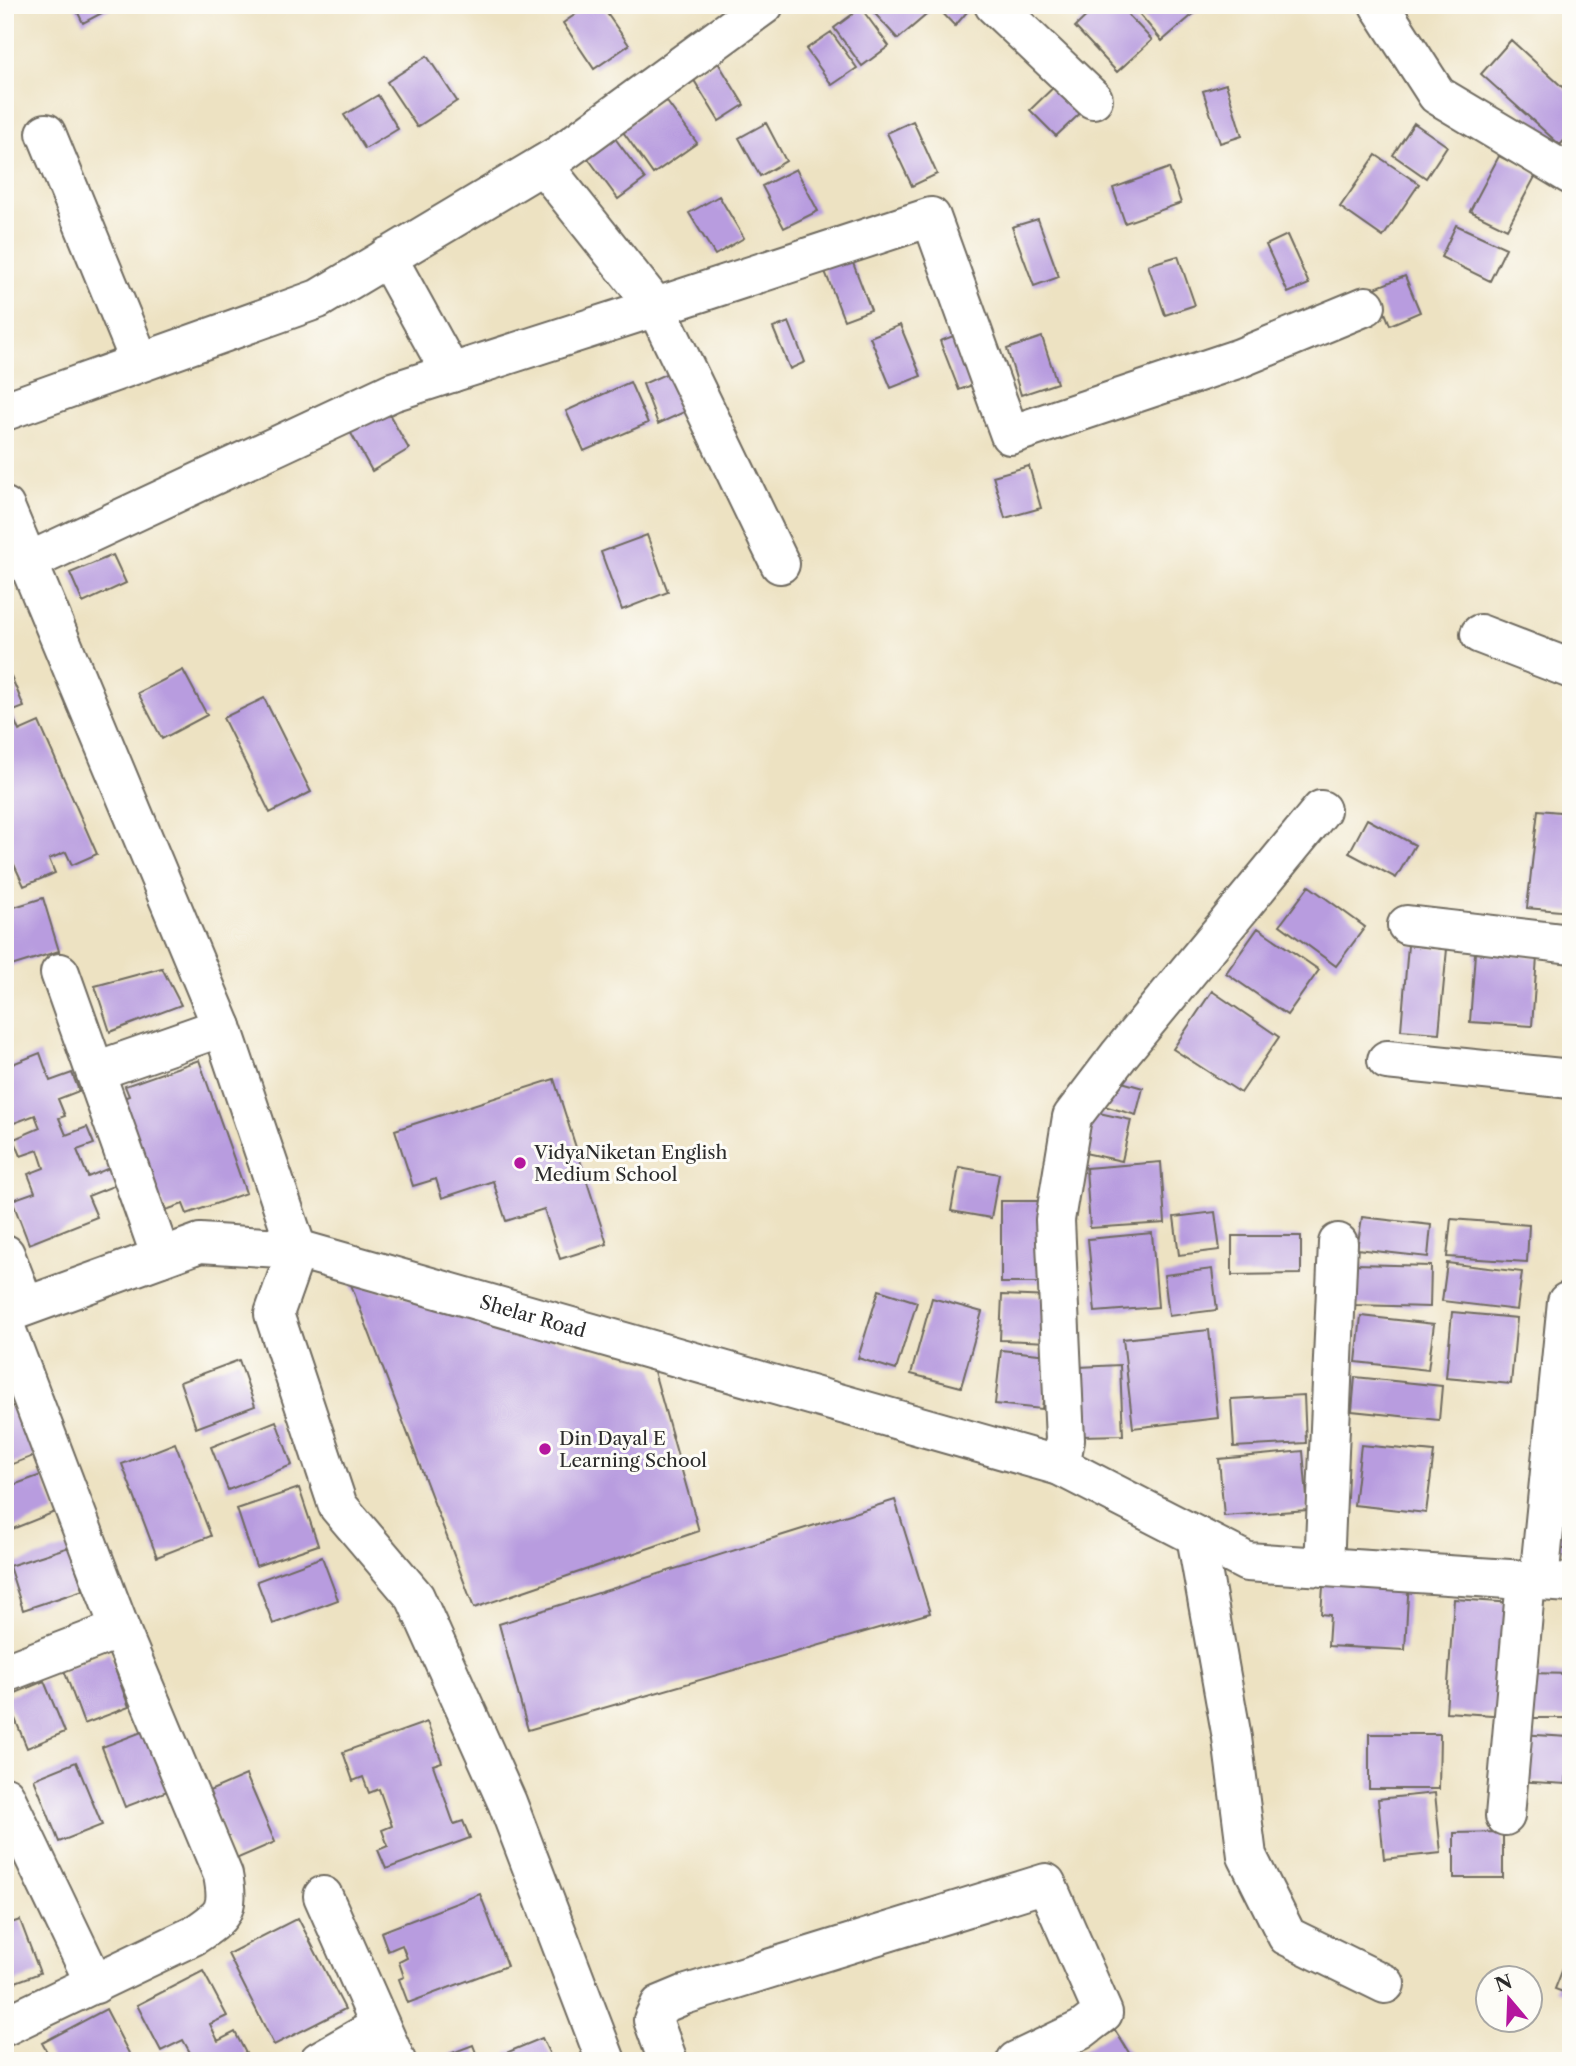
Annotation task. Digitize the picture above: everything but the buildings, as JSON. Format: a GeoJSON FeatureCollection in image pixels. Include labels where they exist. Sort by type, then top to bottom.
{"type":"FeatureCollection","features":[{"type":"Feature","properties":{"kind":"street"},"geometry":{"type":"LineString","coordinates":[[5,411],[318,299],[543,165],[764,5]]}},
{"type":"Feature","properties":{"kind":"street"},"geometry":{"type":"LineString","coordinates":[[994,5],[1093,99]]}},
{"type":"Feature","properties":{"kind":"street"},"geometry":{"type":"LineString","coordinates":[[1379,5],[1437,95],[1571,175]]}},
{"type":"Feature","properties":{"kind":"street"},"geometry":{"type":"LineString","coordinates":[[46,134],[140,362]]}},
{"type":"Feature","properties":{"kind":"street"},"geometry":{"type":"LineString","coordinates":[[543,165],[656,307],[780,564]]}},
{"type":"Feature","properties":{"kind":"street"},"geometry":{"type":"LineString","coordinates":[[28,562],[392,391],[931,217],[1010,435],[1240,358],[1366,306]]}},
{"type":"Feature","properties":{"kind":"street"},"geometry":{"type":"LineString","coordinates":[[387,257],[451,373]]}},
{"type":"Feature","properties":{"kind":"street"},"geometry":{"type":"LineString","coordinates":[[5,507],[222,1027],[297,1249],[274,1314],[338,1506],[415,1597],[506,1802],[606,2061]]}},
{"type":"Feature","properties":{"kind":"street"},"geometry":{"type":"LineString","coordinates":[[1480,634],[1571,669]]}},
{"type":"Feature","properties":{"kind":"street"},"geometry":{"type":"LineString","coordinates":[[1060,1466],[1065,1440],[1055,1220],[1072,1117],[1321,810]]}},
{"type":"Feature","properties":{"kind":"street"},"geometry":{"type":"LineString","coordinates":[[1407,925],[1571,944]]}},
{"type":"Feature","properties":{"kind":"street"},"geometry":{"type":"LineString","coordinates":[[60,973],[161,1258]]}},
{"type":"Feature","properties":{"kind":"street"},"geometry":{"type":"LineString","coordinates":[[96,1071],[222,1027]]}},
{"type":"Feature","properties":{"kind":"street"},"geometry":{"type":"LineString","coordinates":[[1387,1060],[1571,1079]]}},
{"type":"Feature","properties":{"kind":"street"},"geometry":{"type":"LineString","coordinates":[[1324,1567],[1338,1243]]}},
{"type":"Feature","properties":{"kind":"street","name":"Shelar Road"},"geometry":{"type":"LineString","coordinates":[[12,1315],[200,1244],[297,1249],[1060,1466],[1247,1562],[1545,1581]]}},
{"type":"Feature","properties":{"kind":"street"},"geometry":{"type":"LineString","coordinates":[[5,1254],[12,1315],[120,1629],[218,1863],[227,1893],[225,1909],[218,1920],[193,1936],[5,2026]]}},
{"type":"Feature","properties":{"kind":"street"},"geometry":{"type":"LineString","coordinates":[[1505,1816],[1545,1581],[1567,1302]]}},
{"type":"Feature","properties":{"kind":"street"},"geometry":{"type":"LineString","coordinates":[[1196,1535],[1232,1738],[1247,1856],[1287,1936],[1385,1984]]}},
{"type":"Feature","properties":{"kind":"street"},"geometry":{"type":"LineString","coordinates":[[5,1672],[120,1629]]}},
{"type":"Feature","properties":{"kind":"street"},"geometry":{"type":"LineString","coordinates":[[5,1797],[95,1984]]}},
{"type":"Feature","properties":{"kind":"street"},"geometry":{"type":"LineString","coordinates":[[668,2061],[653,2020],[660,2005],[684,1995],[1046,1883],[1103,2013],[1081,2030],[1016,2061]]}},
{"type":"Feature","properties":{"kind":"street"},"geometry":{"type":"LineString","coordinates":[[323,1896],[396,2061]]}},
{"type":"Feature","properties":{"kind":"street"},"geometry":{"type":"LineString","coordinates":[[319,2061],[380,2026]]}},
{"type":"Feature","properties":{"kind":"place","name":"VidyaNiketan English Medium School"},"geometry":{"type":"Point","coordinates":[520,1163]}},
{"type":"Feature","properties":{"kind":"place","name":"Din Dayal E Learning School"},"geometry":{"type":"Point","coordinates":[545,1449]}}]}
